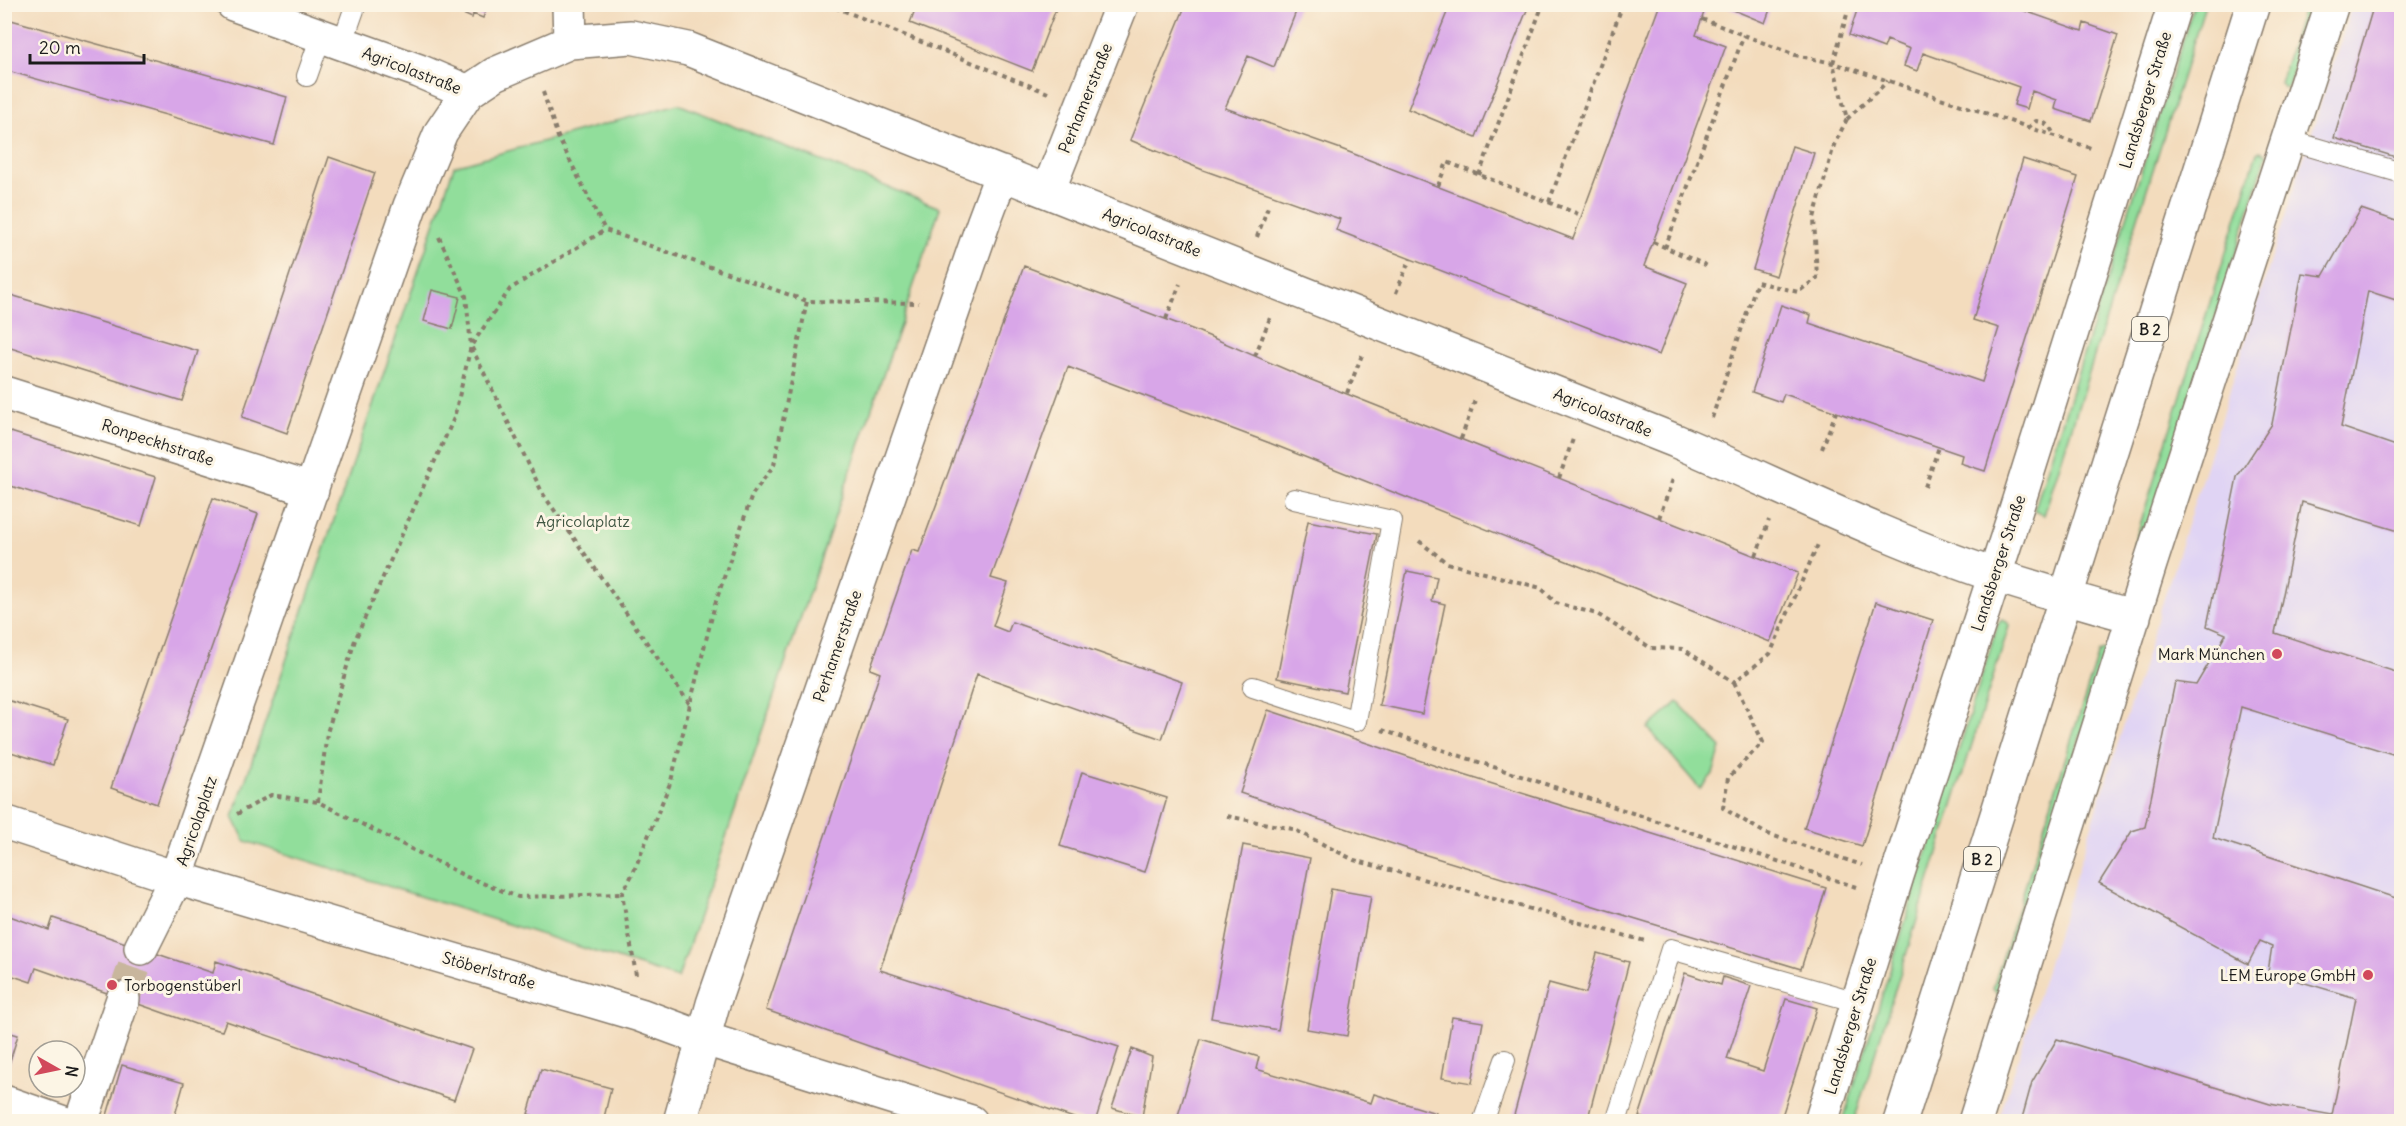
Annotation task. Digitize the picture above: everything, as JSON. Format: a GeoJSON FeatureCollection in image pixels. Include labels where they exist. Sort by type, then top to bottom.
{"type":"FeatureCollection","features":[{"type":"Feature","properties":{"kind":"street","name":"Agricolastraße"},"geometry":{"type":"LineString","coordinates":[[233,4],[420,71],[468,92],[495,74],[570,42],[631,37],[688,49],[1702,452],[1833,512],[1994,575],[2065,596]]}},
{"type":"Feature","properties":{"kind":"street"},"geometry":{"type":"LineString","coordinates":[[569,4],[570,42]]}},
{"type":"Feature","properties":{"kind":"street","name":"Perhamerstraße"},"geometry":{"type":"LineString","coordinates":[[1047,191],[1122,4]]}},
{"type":"Feature","properties":{"kind":"street","name":"Landsberger Straße"},"geometry":{"type":"LineString","coordinates":[[1821,1122],[1893,887],[2013,519],[2175,4]]}},
{"type":"Feature","properties":{"kind":"street","name":"B 2"},"geometry":{"type":"LineString","coordinates":[[1900,1122],[2253,4]]}},
{"type":"Feature","properties":{"kind":"street"},"geometry":{"type":"LineString","coordinates":[[1975,1122],[2134,617],[2332,4]]}},
{"type":"Feature","properties":{"kind":"street","name":"Agricolaplatz"},"geometry":{"type":"LineString","coordinates":[[141,948],[176,878],[410,206],[441,132],[468,92]]}},
{"type":"Feature","properties":{"kind":"street","name":"Perhamerstraße"},"geometry":{"type":"LineString","coordinates":[[680,1122],[702,1038],[1002,173]]}},
{"type":"Feature","properties":{"kind":"street","name":"Ronpeckhstraße"},"geometry":{"type":"LineString","coordinates":[[4,393],[312,490]]}},
{"type":"Feature","properties":{"kind":"street"},"geometry":{"type":"LineString","coordinates":[[2065,596],[2134,617]]}},
{"type":"Feature","properties":{"kind":"street","name":"Stöberlstraße"},"geometry":{"type":"LineString","coordinates":[[4,822],[176,878],[640,1015],[702,1038],[971,1122]]}},
{"type":"Feature","properties":{"kind":"street"},"geometry":{"type":"LineString","coordinates":[[81,1122],[123,999]]}},
{"type":"Feature","properties":{"kind":"street"},"geometry":{"type":"LineString","coordinates":[[4,1102],[61,1122]]}},
{"type":"Feature","properties":{"kind":"lane"},"geometry":{"type":"LineString","coordinates":[[307,76],[356,4]]}},
{"type":"Feature","properties":{"kind":"lane"},"geometry":{"type":"LineString","coordinates":[[2288,140],[2402,173]]}},
{"type":"Feature","properties":{"kind":"lane"},"geometry":{"type":"LineString","coordinates":[[1253,687],[1356,721],[1392,521],[1294,499]]}},
{"type":"Feature","properties":{"kind":"lane"},"geometry":{"type":"LineString","coordinates":[[1616,1122],[1671,949],[1857,1002]]}},
{"type":"Feature","properties":{"kind":"lane"},"geometry":{"type":"LineString","coordinates":[[1483,1122],[1505,1060]]}},
{"type":"Feature","properties":{"kind":"path"},"geometry":{"type":"LineString","coordinates":[[827,4],[1049,93]]}},
{"type":"Feature","properties":{"kind":"path"},"geometry":{"type":"LineString","coordinates":[[1479,175],[1543,4]]}},
{"type":"Feature","properties":{"kind":"path"},"geometry":{"type":"LineString","coordinates":[[1549,202],[1623,4]]}},
{"type":"Feature","properties":{"kind":"path"},"geometry":{"type":"LineString","coordinates":[[1847,119],[1833,63],[1850,4]]}},
{"type":"Feature","properties":{"kind":"path"},"geometry":{"type":"LineString","coordinates":[[1702,19],[1795,55],[1833,63],[2127,160]]}},
{"type":"Feature","properties":{"kind":"path"},"geometry":{"type":"LineString","coordinates":[[1665,248],[1744,35]]}},
{"type":"Feature","properties":{"kind":"path"},"geometry":{"type":"LineString","coordinates":[[531,57],[558,137],[604,230],[807,301],[919,303]]}},
{"type":"Feature","properties":{"kind":"path"},"geometry":{"type":"LineString","coordinates":[[1702,452],[1757,282],[1798,292],[1817,278],[1814,218],[1834,145],[1847,119],[1889,81]]}},
{"type":"Feature","properties":{"kind":"path"},"geometry":{"type":"LineString","coordinates":[[2028,128],[2036,121],[2044,121],[2051,127],[2054,136]]}},
{"type":"Feature","properties":{"kind":"path"},"geometry":{"type":"LineString","coordinates":[[1438,186],[1447,162],[1581,215]]}},
{"type":"Feature","properties":{"kind":"path"},"geometry":{"type":"LineString","coordinates":[[318,802],[327,733],[355,640],[454,418],[471,346],[466,296],[434,226],[410,206]]}},
{"type":"Feature","properties":{"kind":"path"},"geometry":{"type":"LineString","coordinates":[[471,346],[510,289],[604,230]]}},
{"type":"Feature","properties":{"kind":"path"},"geometry":{"type":"LineString","coordinates":[[1653,242],[1710,267]]}},
{"type":"Feature","properties":{"kind":"path"},"geometry":{"type":"LineString","coordinates":[[640,1015],[636,964],[622,894],[671,781],[715,604],[752,495],[774,465],[807,301]]}},
{"type":"Feature","properties":{"kind":"path"},"geometry":{"type":"LineString","coordinates":[[471,346],[543,494],[691,706]]}},
{"type":"Feature","properties":{"kind":"path"},"geometry":{"type":"LineString","coordinates":[[1822,449],[1836,412]]}},
{"type":"Feature","properties":{"kind":"path"},"geometry":{"type":"LineString","coordinates":[[1925,487],[1939,447]]}},
{"type":"Feature","properties":{"kind":"path"},"geometry":{"type":"LineString","coordinates":[[1734,682],[1770,654],[1833,512]]}},
{"type":"Feature","properties":{"kind":"path"},"geometry":{"type":"LineString","coordinates":[[1392,521],[1447,563],[1541,588],[1556,603],[1597,614],[1651,648],[1683,649],[1734,682],[1763,742],[1728,778],[1723,808],[1765,833],[1893,887]]}},
{"type":"Feature","properties":{"kind":"path"},"geometry":{"type":"LineString","coordinates":[[1356,721],[1893,887]]}},
{"type":"Feature","properties":{"kind":"path"},"geometry":{"type":"LineString","coordinates":[[196,822],[233,817],[271,795],[318,802],[467,877],[518,897],[622,894]]}},
{"type":"Feature","properties":{"kind":"path"},"geometry":{"type":"LineString","coordinates":[[1227,816],[1293,829],[1354,860],[1671,949]]}},
{"type":"Feature","properties":{"kind":"shaded area"},"geometry":{"type":"Polygon","coordinates":[[[2352,5],[2401,5],[2401,1121],[1998,1122],[2352,5]]]}},
{"type":"Feature","properties":{"kind":"green space"},"geometry":{"type":"Polygon","coordinates":[[[2194,5],[2205,5],[2044,515],[2034,511],[2194,5]]]}},
{"type":"Feature","properties":{"kind":"green space"},"geometry":{"type":"Polygon","coordinates":[[[2304,5],[2314,5],[2288,87],[2285,88],[2280,83],[2304,5]]]}},
{"type":"Feature","properties":{"kind":"green space","name":"Agricolaplatz"},"geometry":{"type":"Polygon","coordinates":[[[678,104],[940,208],[678,978],[245,841],[233,817],[454,166],[678,104]]]}},
{"type":"Feature","properties":{"kind":"green space"},"geometry":{"type":"Polygon","coordinates":[[[2260,151],[2267,154],[2143,547],[2134,544],[2257,153],[2260,151]]]}},
{"type":"Feature","properties":{"kind":"green space"},"geometry":{"type":"Polygon","coordinates":[[[2002,620],[2009,626],[1854,1121],[1843,1121],[1998,624],[2002,620]]]}},
{"type":"Feature","properties":{"kind":"green space"},"geometry":{"type":"Polygon","coordinates":[[[2103,650],[2107,652],[1998,995],[1993,988],[2099,652],[2103,650]]]}},
{"type":"Feature","properties":{"kind":"green space"},"geometry":{"type":"Polygon","coordinates":[[[1678,702],[1721,748],[1713,774],[1700,789],[1648,728],[1678,702]]]}},
{"type":"Feature","properties":{"kind":"building"},"geometry":{"type":"Polygon","coordinates":[[[440,4],[488,4],[483,18],[473,14],[472,18],[440,4]]]}},
{"type":"Feature","properties":{"kind":"building"},"geometry":{"type":"Polygon","coordinates":[[[917,4],[1045,4],[1056,9],[1032,71],[910,23],[917,4]]]}},
{"type":"Feature","properties":{"kind":"building"},"geometry":{"type":"Polygon","coordinates":[[[1186,4],[1299,4],[1274,67],[1248,56],[1225,108],[1341,149],[1573,239],[1660,4],[1707,4],[1696,35],[1726,46],[1644,266],[1687,283],[1659,355],[1336,230],[1340,219],[1203,170],[1130,140],[1186,4]]]}},
{"type":"Feature","properties":{"kind":"building"},"geometry":{"type":"Polygon","coordinates":[[[1719,4],[1772,4],[1765,23],[1719,4]]]}},
{"type":"Feature","properties":{"kind":"building"},"geometry":{"type":"Polygon","coordinates":[[[1859,4],[2005,4],[2082,31],[2084,23],[2118,35],[2091,121],[2055,109],[2057,100],[2032,91],[2027,109],[2014,105],[2019,87],[1923,53],[1917,71],[1904,66],[1910,49],[1887,40],[1884,48],[1849,35],[1859,4]]]}},
{"type":"Feature","properties":{"kind":"building"},"geometry":{"type":"Polygon","coordinates":[[[2374,4],[2402,4],[2402,159],[2334,138],[2374,4]]]}},
{"type":"Feature","properties":{"kind":"building"},"geometry":{"type":"Polygon","coordinates":[[[1450,5],[1529,5],[1476,137],[1408,109],[1450,5]]]}},
{"type":"Feature","properties":{"kind":"building"},"geometry":{"type":"Polygon","coordinates":[[[4,18],[287,97],[274,145],[4,70],[4,18]]]}},
{"type":"Feature","properties":{"kind":"building"},"geometry":{"type":"Polygon","coordinates":[[[1792,146],[1814,153],[1776,276],[1753,269],[1792,146]]]}},
{"type":"Feature","properties":{"kind":"building"},"geometry":{"type":"Polygon","coordinates":[[[329,157],[375,173],[287,433],[242,417],[329,157]]]}},
{"type":"Feature","properties":{"kind":"building"},"geometry":{"type":"Polygon","coordinates":[[[2023,159],[2078,177],[1985,471],[1960,463],[1962,455],[1784,394],[1781,402],[1752,392],[1781,305],[1811,315],[1809,323],[1982,382],[1999,328],[1973,320],[2023,159]]]}},
{"type":"Feature","properties":{"kind":"building","name":"Mark München"},"geometry":{"type":"Polygon","coordinates":[[[2361,209],[2402,223],[2402,302],[2368,291],[2341,427],[2402,448],[2402,532],[2302,502],[2275,633],[2402,674],[2402,757],[2241,707],[2213,838],[2402,900],[2402,1122],[2021,1122],[2032,1082],[2057,1039],[2270,1104],[2332,1115],[2356,998],[2268,972],[2272,946],[2260,941],[2248,964],[2099,883],[2132,831],[2145,827],[2175,682],[2196,685],[2226,634],[2207,626],[2237,477],[2272,424],[2302,273],[2323,276],[2361,209]]]}},
{"type":"Feature","properties":{"kind":"building"},"geometry":{"type":"Polygon","coordinates":[[[1024,266],[1197,331],[1294,373],[1798,573],[1770,642],[1267,442],[1068,367],[991,578],[1008,583],[993,626],[1008,632],[1012,622],[1182,682],[1162,739],[977,674],[880,970],[1119,1047],[1095,1122],[1085,1122],[766,1010],[880,673],[870,669],[912,550],[919,552],[1024,266]]]}},
{"type":"Feature","properties":{"kind":"building"},"geometry":{"type":"Polygon","coordinates":[[[432,290],[460,297],[452,329],[424,321],[432,290]]]}},
{"type":"Feature","properties":{"kind":"building"},"geometry":{"type":"Polygon","coordinates":[[[4,293],[198,351],[182,401],[4,346],[4,293]]]}},
{"type":"Feature","properties":{"kind":"building"},"geometry":{"type":"Polygon","coordinates":[[[4,430],[156,477],[141,526],[4,484],[4,430]]]}},
{"type":"Feature","properties":{"kind":"building"},"geometry":{"type":"Polygon","coordinates":[[[213,498],[258,514],[157,804],[111,788],[213,498]]]}},
{"type":"Feature","properties":{"kind":"building"},"geometry":{"type":"Polygon","coordinates":[[[1308,521],[1377,534],[1345,692],[1277,678],[1308,521]]]}},
{"type":"Feature","properties":{"kind":"building"},"geometry":{"type":"Polygon","coordinates":[[[1407,571],[1437,577],[1432,601],[1445,604],[1422,714],[1379,705],[1407,571]]]}},
{"type":"Feature","properties":{"kind":"building"},"geometry":{"type":"Polygon","coordinates":[[[1876,602],[1933,620],[1862,846],[1804,828],[1876,602]]]}},
{"type":"Feature","properties":{"kind":"building"},"geometry":{"type":"Polygon","coordinates":[[[4,699],[68,719],[53,765],[4,750],[4,699]]]}},
{"type":"Feature","properties":{"kind":"building"},"geometry":{"type":"Polygon","coordinates":[[[1268,710],[1451,771],[1826,888],[1801,969],[1423,854],[1240,793],[1268,710]]]}},
{"type":"Feature","properties":{"kind":"building"},"geometry":{"type":"Polygon","coordinates":[[[1082,772],[1167,798],[1145,872],[1060,846],[1082,772]]]}},
{"type":"Feature","properties":{"kind":"building"},"geometry":{"type":"Polygon","coordinates":[[[1243,845],[1310,858],[1278,1030],[1211,1018],[1243,845]]]}},
{"type":"Feature","properties":{"kind":"building"},"geometry":{"type":"Polygon","coordinates":[[[1331,889],[1371,896],[1347,1036],[1307,1029],[1331,889]]]}},
{"type":"Feature","properties":{"kind":"building"},"geometry":{"type":"Polygon","coordinates":[[[4,914],[49,930],[53,918],[213,973],[216,961],[472,1049],[454,1100],[226,1021],[222,1031],[195,1024],[36,968],[31,982],[4,973],[4,914]]]}},
{"type":"Feature","properties":{"kind":"building"},"geometry":{"type":"Polygon","coordinates":[[[1597,953],[1629,962],[1587,1122],[1524,1122],[1513,1119],[1549,983],[1586,993],[1597,953]]]}},
{"type":"Feature","properties":{"kind":"building"},"geometry":{"type":"Polygon","coordinates":[[[1685,973],[1721,985],[1723,977],[1751,986],[1727,1059],[1763,1071],[1786,999],[1817,1008],[1780,1122],[1692,1122],[1680,1118],[1679,1122],[1654,1122],[1639,1117],[1685,973]]]}},
{"type":"Feature","properties":{"kind":"building"},"geometry":{"type":"Polygon","coordinates":[[[1452,1017],[1483,1022],[1472,1083],[1442,1078],[1452,1017]]]}},
{"type":"Feature","properties":{"kind":"building"},"geometry":{"type":"Polygon","coordinates":[[[4,1031],[18,1035],[6,1074],[4,1073],[4,1031]]]}},
{"type":"Feature","properties":{"kind":"building"},"geometry":{"type":"Polygon","coordinates":[[[1201,1039],[1259,1057],[1256,1069],[1371,1103],[1374,1094],[1436,1113],[1434,1122],[1176,1122],[1201,1039]]]}},
{"type":"Feature","properties":{"kind":"building"},"geometry":{"type":"Polygon","coordinates":[[[1132,1049],[1152,1057],[1142,1117],[1112,1108],[1132,1049]]]}},
{"type":"Feature","properties":{"kind":"building"},"geometry":{"type":"Polygon","coordinates":[[[122,1065],[184,1083],[173,1122],[105,1122],[122,1065]]]}},
{"type":"Feature","properties":{"kind":"building"},"geometry":{"type":"Polygon","coordinates":[[[541,1069],[611,1088],[603,1122],[550,1122],[528,1114],[541,1069]]]}},
{"type":"Feature","properties":{"kind":"tunnel"},"geometry":{"type":"LineString","coordinates":[[123,999],[141,948]]}},
{"type":"Feature","properties":{"kind":"place","name":"Mark München"},"geometry":{"type":"Point","coordinates":[2277,654]}},
{"type":"Feature","properties":{"kind":"place","name":"LEM Europe GmbH"},"geometry":{"type":"Point","coordinates":[2368,975]}},
{"type":"Feature","properties":{"kind":"place","name":"Torbogenstüberl"},"geometry":{"type":"Point","coordinates":[112,985]}}]}
